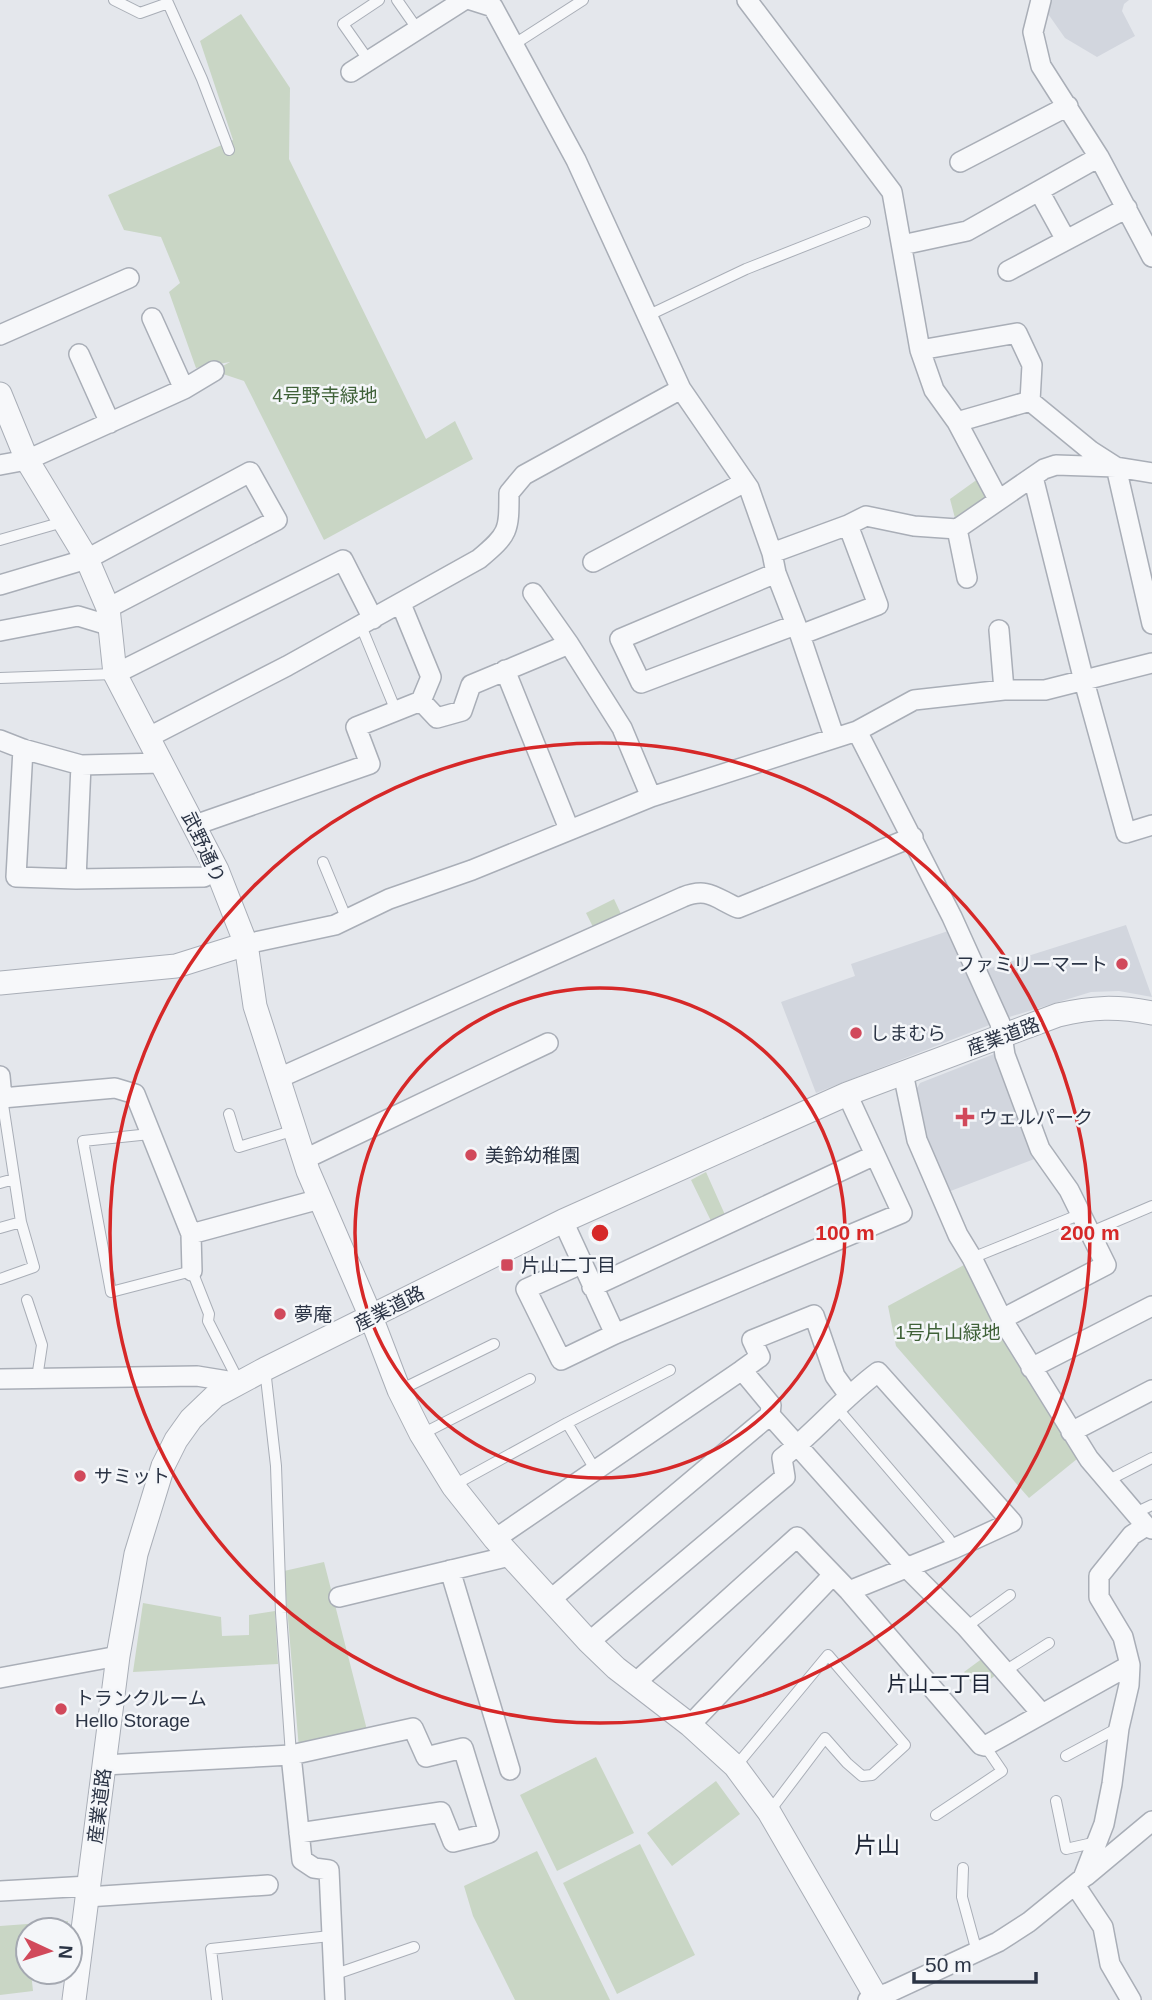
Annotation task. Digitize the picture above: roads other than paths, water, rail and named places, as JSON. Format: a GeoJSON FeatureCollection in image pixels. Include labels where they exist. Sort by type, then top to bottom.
{"type":"FeatureCollection","features":[{"type":"Feature","properties":{"kind":"street"},"geometry":{"type":"LineString","coordinates":[[351,72],[464,0]]}},
{"type":"Feature","properties":{"kind":"street"},"geometry":{"type":"LineString","coordinates":[[471,0],[498,4],[513,45],[576,160],[681,389],[749,488],[834,736]]}},
{"type":"Feature","properties":{"kind":"street"},"geometry":{"type":"LineString","coordinates":[[747,0],[892,192],[920,349],[934,390],[957,422],[998,499]]}},
{"type":"Feature","properties":{"kind":"street"},"geometry":{"type":"LineString","coordinates":[[1041,0],[1033,32],[1041,66],[1099,157],[1152,257]]}},
{"type":"Feature","properties":{"kind":"street"},"geometry":{"type":"LineString","coordinates":[[960,162],[1068,106]]}},
{"type":"Feature","properties":{"kind":"street"},"geometry":{"type":"LineString","coordinates":[[902,246],[967,231],[1099,157]]}},
{"type":"Feature","properties":{"kind":"street"},"geometry":{"type":"LineString","coordinates":[[1039,191],[1066,240]]}},
{"type":"Feature","properties":{"kind":"street"},"geometry":{"type":"LineString","coordinates":[[1008,271],[1127,208]]}},
{"type":"Feature","properties":{"kind":"street"},"geometry":{"type":"LineString","coordinates":[[0,335],[129,278]]}},
{"type":"Feature","properties":{"kind":"street"},"geometry":{"type":"LineString","coordinates":[[152,318],[184,388]]}},
{"type":"Feature","properties":{"kind":"street"},"geometry":{"type":"LineString","coordinates":[[920,349],[1017,333],[1032,365],[1030,401]]}},
{"type":"Feature","properties":{"kind":"street"},"geometry":{"type":"LineString","coordinates":[[79,354],[110,423]]}},
{"type":"Feature","properties":{"kind":"street"},"geometry":{"type":"LineString","coordinates":[[0,465],[27,460],[184,388],[214,371]]}},
{"type":"Feature","properties":{"kind":"street"},"geometry":{"type":"LineString","coordinates":[[147,738],[367,623],[479,559],[509,527],[509,493],[524,475],[681,389]]}},
{"type":"Feature","properties":{"kind":"street","name":"武野通り"},"geometry":{"type":"LineString","coordinates":[[0,394],[27,460],[87,559],[109,617],[115,674],[195,825],[246,944],[255,1006],[305,1159],[399,1390],[421,1434],[453,1486],[503,1547],[589,1642],[635,1683],[690,1725],[735,1766],[769,1812],[874,1999]]}},
{"type":"Feature","properties":{"kind":"street"},"geometry":{"type":"LineString","coordinates":[[957,422],[1030,401]]}},
{"type":"Feature","properties":{"kind":"street"},"geometry":{"type":"LineString","coordinates":[[1030,401],[1091,451],[1116,467],[1152,624]]}},
{"type":"Feature","properties":{"kind":"street"},"geometry":{"type":"LineString","coordinates":[[772,553],[866,516],[914,526],[957,529],[1044,469],[1056,465],[1116,467],[1152,473]]}},
{"type":"Feature","properties":{"kind":"street"},"geometry":{"type":"LineString","coordinates":[[0,585],[87,559],[250,472],[277,520],[109,617],[78,616],[0,631]]}},
{"type":"Feature","properties":{"kind":"street"},"geometry":{"type":"LineString","coordinates":[[1033,477],[1084,681],[1126,833],[1152,825]]}},
{"type":"Feature","properties":{"kind":"street"},"geometry":{"type":"LineString","coordinates":[[593,562],[745,482]]}},
{"type":"Feature","properties":{"kind":"street"},"geometry":{"type":"LineString","coordinates":[[776,573],[620,639],[641,682],[878,605],[848,525]]}},
{"type":"Feature","properties":{"kind":"street"},"geometry":{"type":"LineString","coordinates":[[957,529],[967,578]]}},
{"type":"Feature","properties":{"kind":"street"},"geometry":{"type":"LineString","coordinates":[[115,674],[343,560],[367,623]]}},
{"type":"Feature","properties":{"kind":"street"},"geometry":{"type":"LineString","coordinates":[[533,593],[622,728],[651,797]]}},
{"type":"Feature","properties":{"kind":"street"},"geometry":{"type":"LineString","coordinates":[[195,825],[370,764],[356,727],[421,701],[431,677],[401,604]]}},
{"type":"Feature","properties":{"kind":"street"},"geometry":{"type":"LineString","coordinates":[[999,630],[1004,690]]}},
{"type":"Feature","properties":{"kind":"street"},"geometry":{"type":"LineString","coordinates":[[421,701],[436,718],[462,711],[471,685],[569,644]]}},
{"type":"Feature","properties":{"kind":"street"},"geometry":{"type":"LineString","coordinates":[[0,983],[176,967],[246,944],[335,925],[389,899],[472,870],[651,797],[857,730],[914,700],[1004,690],[1045,690],[1152,663]]}},
{"type":"Feature","properties":{"kind":"street"},"geometry":{"type":"LineString","coordinates":[[505,670],[569,829]]}},
{"type":"Feature","properties":{"kind":"street"},"geometry":{"type":"LineString","coordinates":[[857,730],[952,917],[995,1011],[1000,1023],[1005,1055],[1040,1149],[1069,1190],[1106,1265],[1002,1319]]}},
{"type":"Feature","properties":{"kind":"street"},"geometry":{"type":"LineString","coordinates":[[0,740],[81,765],[130,766],[162,763]]}},
{"type":"Feature","properties":{"kind":"street"},"geometry":{"type":"LineString","coordinates":[[23,749],[16,877],[204,877],[216,870]]}},
{"type":"Feature","properties":{"kind":"street"},"geometry":{"type":"LineString","coordinates":[[76,879],[81,765]]}},
{"type":"Feature","properties":{"kind":"street"},"geometry":{"type":"LineString","coordinates":[[279,1078],[695,892],[706,892],[738,908],[912,837]]}},
{"type":"Feature","properties":{"kind":"street","name":"産業道路"},"geometry":{"type":"LineString","coordinates":[[74,2000],[118,1656],[136,1554],[163,1466],[176,1440],[191,1419],[215,1396],[563,1221],[847,1094],[1058,1016],[1089,1008],[1122,1007],[1152,1013]]}},
{"type":"Feature","properties":{"kind":"street"},"geometry":{"type":"LineString","coordinates":[[305,1159],[548,1043]]}},
{"type":"Feature","properties":{"kind":"street"},"geometry":{"type":"LineString","coordinates":[[903,1073],[918,1140],[958,1235],[1002,1319],[1089,1459],[1146,1518],[1099,1576],[1099,1597],[1123,1637],[1130,1665],[1129,1685],[1119,1728],[1104,1824],[1079,1881]]}},
{"type":"Feature","properties":{"kind":"street"},"geometry":{"type":"LineString","coordinates":[[0,1076],[1,1090],[115,1088],[135,1094],[191,1234],[192,1271]]}},
{"type":"Feature","properties":{"kind":"street"},"geometry":{"type":"LineString","coordinates":[[581,1264],[526,1289],[561,1360],[615,1334],[902,1213],[847,1094]]}},
{"type":"Feature","properties":{"kind":"street"},"geometry":{"type":"LineString","coordinates":[[592,1287],[875,1155]]}},
{"type":"Feature","properties":{"kind":"street"},"geometry":{"type":"LineString","coordinates":[[191,1234],[320,1199]]}},
{"type":"Feature","properties":{"kind":"street"},"geometry":{"type":"LineString","coordinates":[[563,1221],[615,1334]]}},
{"type":"Feature","properties":{"kind":"street"},"geometry":{"type":"LineString","coordinates":[[1031,1368],[1152,1306]]}},
{"type":"Feature","properties":{"kind":"street"},"geometry":{"type":"LineString","coordinates":[[339,1597],[450,1570],[503,1547],[596,1471],[760,1357],[752,1340],[814,1315],[843,1401]]}},
{"type":"Feature","properties":{"kind":"street"},"geometry":{"type":"LineString","coordinates":[[550,1600],[770,1415],[771,1405],[742,1370]]}},
{"type":"Feature","properties":{"kind":"street"},"geometry":{"type":"LineString","coordinates":[[589,1642],[785,1477],[782,1458],[878,1372],[1013,1522],[849,1591]]}},
{"type":"Feature","properties":{"kind":"street"},"geometry":{"type":"LineString","coordinates":[[0,1379],[197,1376],[240,1383]]}},
{"type":"Feature","properties":{"kind":"street"},"geometry":{"type":"LineString","coordinates":[[1071,1432],[1152,1390]]}},
{"type":"Feature","properties":{"kind":"street"},"geometry":{"type":"LineString","coordinates":[[770,1415],[799,1444],[906,1567],[966,1627],[1042,1714]]}},
{"type":"Feature","properties":{"kind":"street"},"geometry":{"type":"LineString","coordinates":[[635,1683],[797,1537],[849,1591],[981,1745],[985,1746],[1130,1665]]}},
{"type":"Feature","properties":{"kind":"street"},"geometry":{"type":"LineString","coordinates":[[450,1570],[510,1770]]}},
{"type":"Feature","properties":{"kind":"street"},"geometry":{"type":"LineString","coordinates":[[690,1725],[833,1575]]}},
{"type":"Feature","properties":{"kind":"street"},"geometry":{"type":"LineString","coordinates":[[0,1678],[118,1656]]}},
{"type":"Feature","properties":{"kind":"street"},"geometry":{"type":"LineString","coordinates":[[104,1765],[291,1755],[413,1728],[426,1757],[463,1748],[489,1833],[453,1842],[441,1812],[299,1833]]}},
{"type":"Feature","properties":{"kind":"street"},"geometry":{"type":"LineString","coordinates":[[291,1755],[302,1860],[314,1868],[329,1870],[335,2000]]}},
{"type":"Feature","properties":{"kind":"street"},"geometry":{"type":"LineString","coordinates":[[874,1999],[998,1942],[1029,1922],[1152,1821]]}},
{"type":"Feature","properties":{"kind":"street"},"geometry":{"type":"LineString","coordinates":[[1079,1881],[1103,1927],[1110,1964],[1131,2000]]}},
{"type":"Feature","properties":{"kind":"street"},"geometry":{"type":"LineString","coordinates":[[0,1891],[88,1892],[268,1885]]}},
{"type":"Feature","properties":{"kind":"lane"},"geometry":{"type":"LineString","coordinates":[[114,0],[140,13],[168,3],[202,79],[229,150]]}},
{"type":"Feature","properties":{"kind":"lane"},"geometry":{"type":"LineString","coordinates":[[369,61],[343,24],[379,0]]}},
{"type":"Feature","properties":{"kind":"lane"},"geometry":{"type":"LineString","coordinates":[[397,0],[418,30]]}},
{"type":"Feature","properties":{"kind":"lane"},"geometry":{"type":"LineString","coordinates":[[513,45],[583,0]]}},
{"type":"Feature","properties":{"kind":"lane"},"geometry":{"type":"LineString","coordinates":[[647,316],[746,269],[865,222]]}},
{"type":"Feature","properties":{"kind":"lane"},"geometry":{"type":"LineString","coordinates":[[0,540],[65,521]]}},
{"type":"Feature","properties":{"kind":"lane"},"geometry":{"type":"LineString","coordinates":[[367,623],[396,711]]}},
{"type":"Feature","properties":{"kind":"lane"},"geometry":{"type":"LineString","coordinates":[[0,678],[115,674]]}},
{"type":"Feature","properties":{"kind":"lane"},"geometry":{"type":"LineString","coordinates":[[323,862],[348,920]]}},
{"type":"Feature","properties":{"kind":"lane"},"geometry":{"type":"LineString","coordinates":[[0,1279],[34,1266],[22,1222],[1,1090]]}},
{"type":"Feature","properties":{"kind":"lane"},"geometry":{"type":"LineString","coordinates":[[229,1114],[239,1147],[296,1130]]}},
{"type":"Feature","properties":{"kind":"lane"},"geometry":{"type":"LineString","coordinates":[[150,1134],[83,1141],[111,1292],[192,1271],[209,1314],[208,1321],[240,1383]]}},
{"type":"Feature","properties":{"kind":"lane"},"geometry":{"type":"LineString","coordinates":[[0,1183],[14,1179]]}},
{"type":"Feature","properties":{"kind":"lane"},"geometry":{"type":"LineString","coordinates":[[1091,1232],[1152,1206]]}},
{"type":"Feature","properties":{"kind":"lane"},"geometry":{"type":"LineString","coordinates":[[972,1258],[1081,1214]]}},
{"type":"Feature","properties":{"kind":"lane"},"geometry":{"type":"LineString","coordinates":[[0,1228],[22,1222]]}},
{"type":"Feature","properties":{"kind":"lane"},"geometry":{"type":"LineString","coordinates":[[27,1300],[42,1345],[37,1378]]}},
{"type":"Feature","properties":{"kind":"lane"},"geometry":{"type":"LineString","coordinates":[[399,1390],[494,1344]]}},
{"type":"Feature","properties":{"kind":"lane"},"geometry":{"type":"LineString","coordinates":[[265,1369],[276,1466],[281,1613],[291,1755]]}},
{"type":"Feature","properties":{"kind":"lane"},"geometry":{"type":"LineString","coordinates":[[453,1486],[670,1370]]}},
{"type":"Feature","properties":{"kind":"lane"},"geometry":{"type":"LineString","coordinates":[[421,1434],[530,1379]]}},
{"type":"Feature","properties":{"kind":"lane"},"geometry":{"type":"LineString","coordinates":[[843,1401],[949,1539],[953,1549]]}},
{"type":"Feature","properties":{"kind":"lane"},"geometry":{"type":"LineString","coordinates":[[567,1423],[596,1471]]}},
{"type":"Feature","properties":{"kind":"lane"},"geometry":{"type":"LineString","coordinates":[[1108,1480],[1152,1458]]}},
{"type":"Feature","properties":{"kind":"lane"},"geometry":{"type":"LineString","coordinates":[[966,1627],[1010,1595]]}},
{"type":"Feature","properties":{"kind":"lane"},"geometry":{"type":"LineString","coordinates":[[1005,1671],[1049,1643]]}},
{"type":"Feature","properties":{"kind":"lane"},"geometry":{"type":"LineString","coordinates":[[735,1766],[828,1655],[905,1745],[872,1775],[862,1776],[825,1738],[769,1812]]}},
{"type":"Feature","properties":{"kind":"lane"},"geometry":{"type":"LineString","coordinates":[[1066,1756],[1119,1728]]}},
{"type":"Feature","properties":{"kind":"lane"},"geometry":{"type":"LineString","coordinates":[[936,1815],[1002,1771],[985,1746]]}},
{"type":"Feature","properties":{"kind":"lane"},"geometry":{"type":"LineString","coordinates":[[1056,1801],[1066,1849],[1098,1842]]}},
{"type":"Feature","properties":{"kind":"lane"},"geometry":{"type":"LineString","coordinates":[[964,1868],[962,1897],[977,1952]]}},
{"type":"Feature","properties":{"kind":"lane"},"geometry":{"type":"LineString","coordinates":[[217,2000],[211,1950],[330,1936]]}},
{"type":"Feature","properties":{"kind":"lane"},"geometry":{"type":"LineString","coordinates":[[333,1975],[414,1947]]}},
{"type":"Feature","properties":{"kind":"place","name":"ファミリーマート"},"geometry":{"type":"Point","coordinates":[1122,964]}},
{"type":"Feature","properties":{"kind":"place","name":"しまむら"},"geometry":{"type":"Point","coordinates":[856,1033]}},
{"type":"Feature","properties":{"kind":"place","name":"ウェルパーク"},"geometry":{"type":"Point","coordinates":[965,1117]}},
{"type":"Feature","properties":{"kind":"place","name":"美鈴幼稚園"},"geometry":{"type":"Point","coordinates":[471,1155]}},
{"type":"Feature","properties":{"kind":"place","name":"片山二丁目"},"geometry":{"type":"Point","coordinates":[507,1265]}},
{"type":"Feature","properties":{"kind":"place","name":"夢庵"},"geometry":{"type":"Point","coordinates":[280,1314]}},
{"type":"Feature","properties":{"kind":"place","name":"サミット"},"geometry":{"type":"Point","coordinates":[80,1476]}},
{"type":"Feature","properties":{"kind":"place","name":"トランクルーム Hello Storage"},"geometry":{"type":"Point","coordinates":[61,1709]}},
{"type":"Feature","properties":{"kind":"district","name":"片山二丁目"},"geometry":{"type":"Point","coordinates":[939,1684]}},
{"type":"Feature","properties":{"kind":"district","name":"片山"},"geometry":{"type":"Point","coordinates":[877,1845]}},
{"type":"Feature","properties":{"kind":"park label","name":"4号野寺緑地"},"geometry":{"type":"Point","coordinates":[325,395]}},
{"type":"Feature","properties":{"kind":"park label","name":"1号片山緑地"},"geometry":{"type":"Point","coordinates":[948,1332]}}]}
